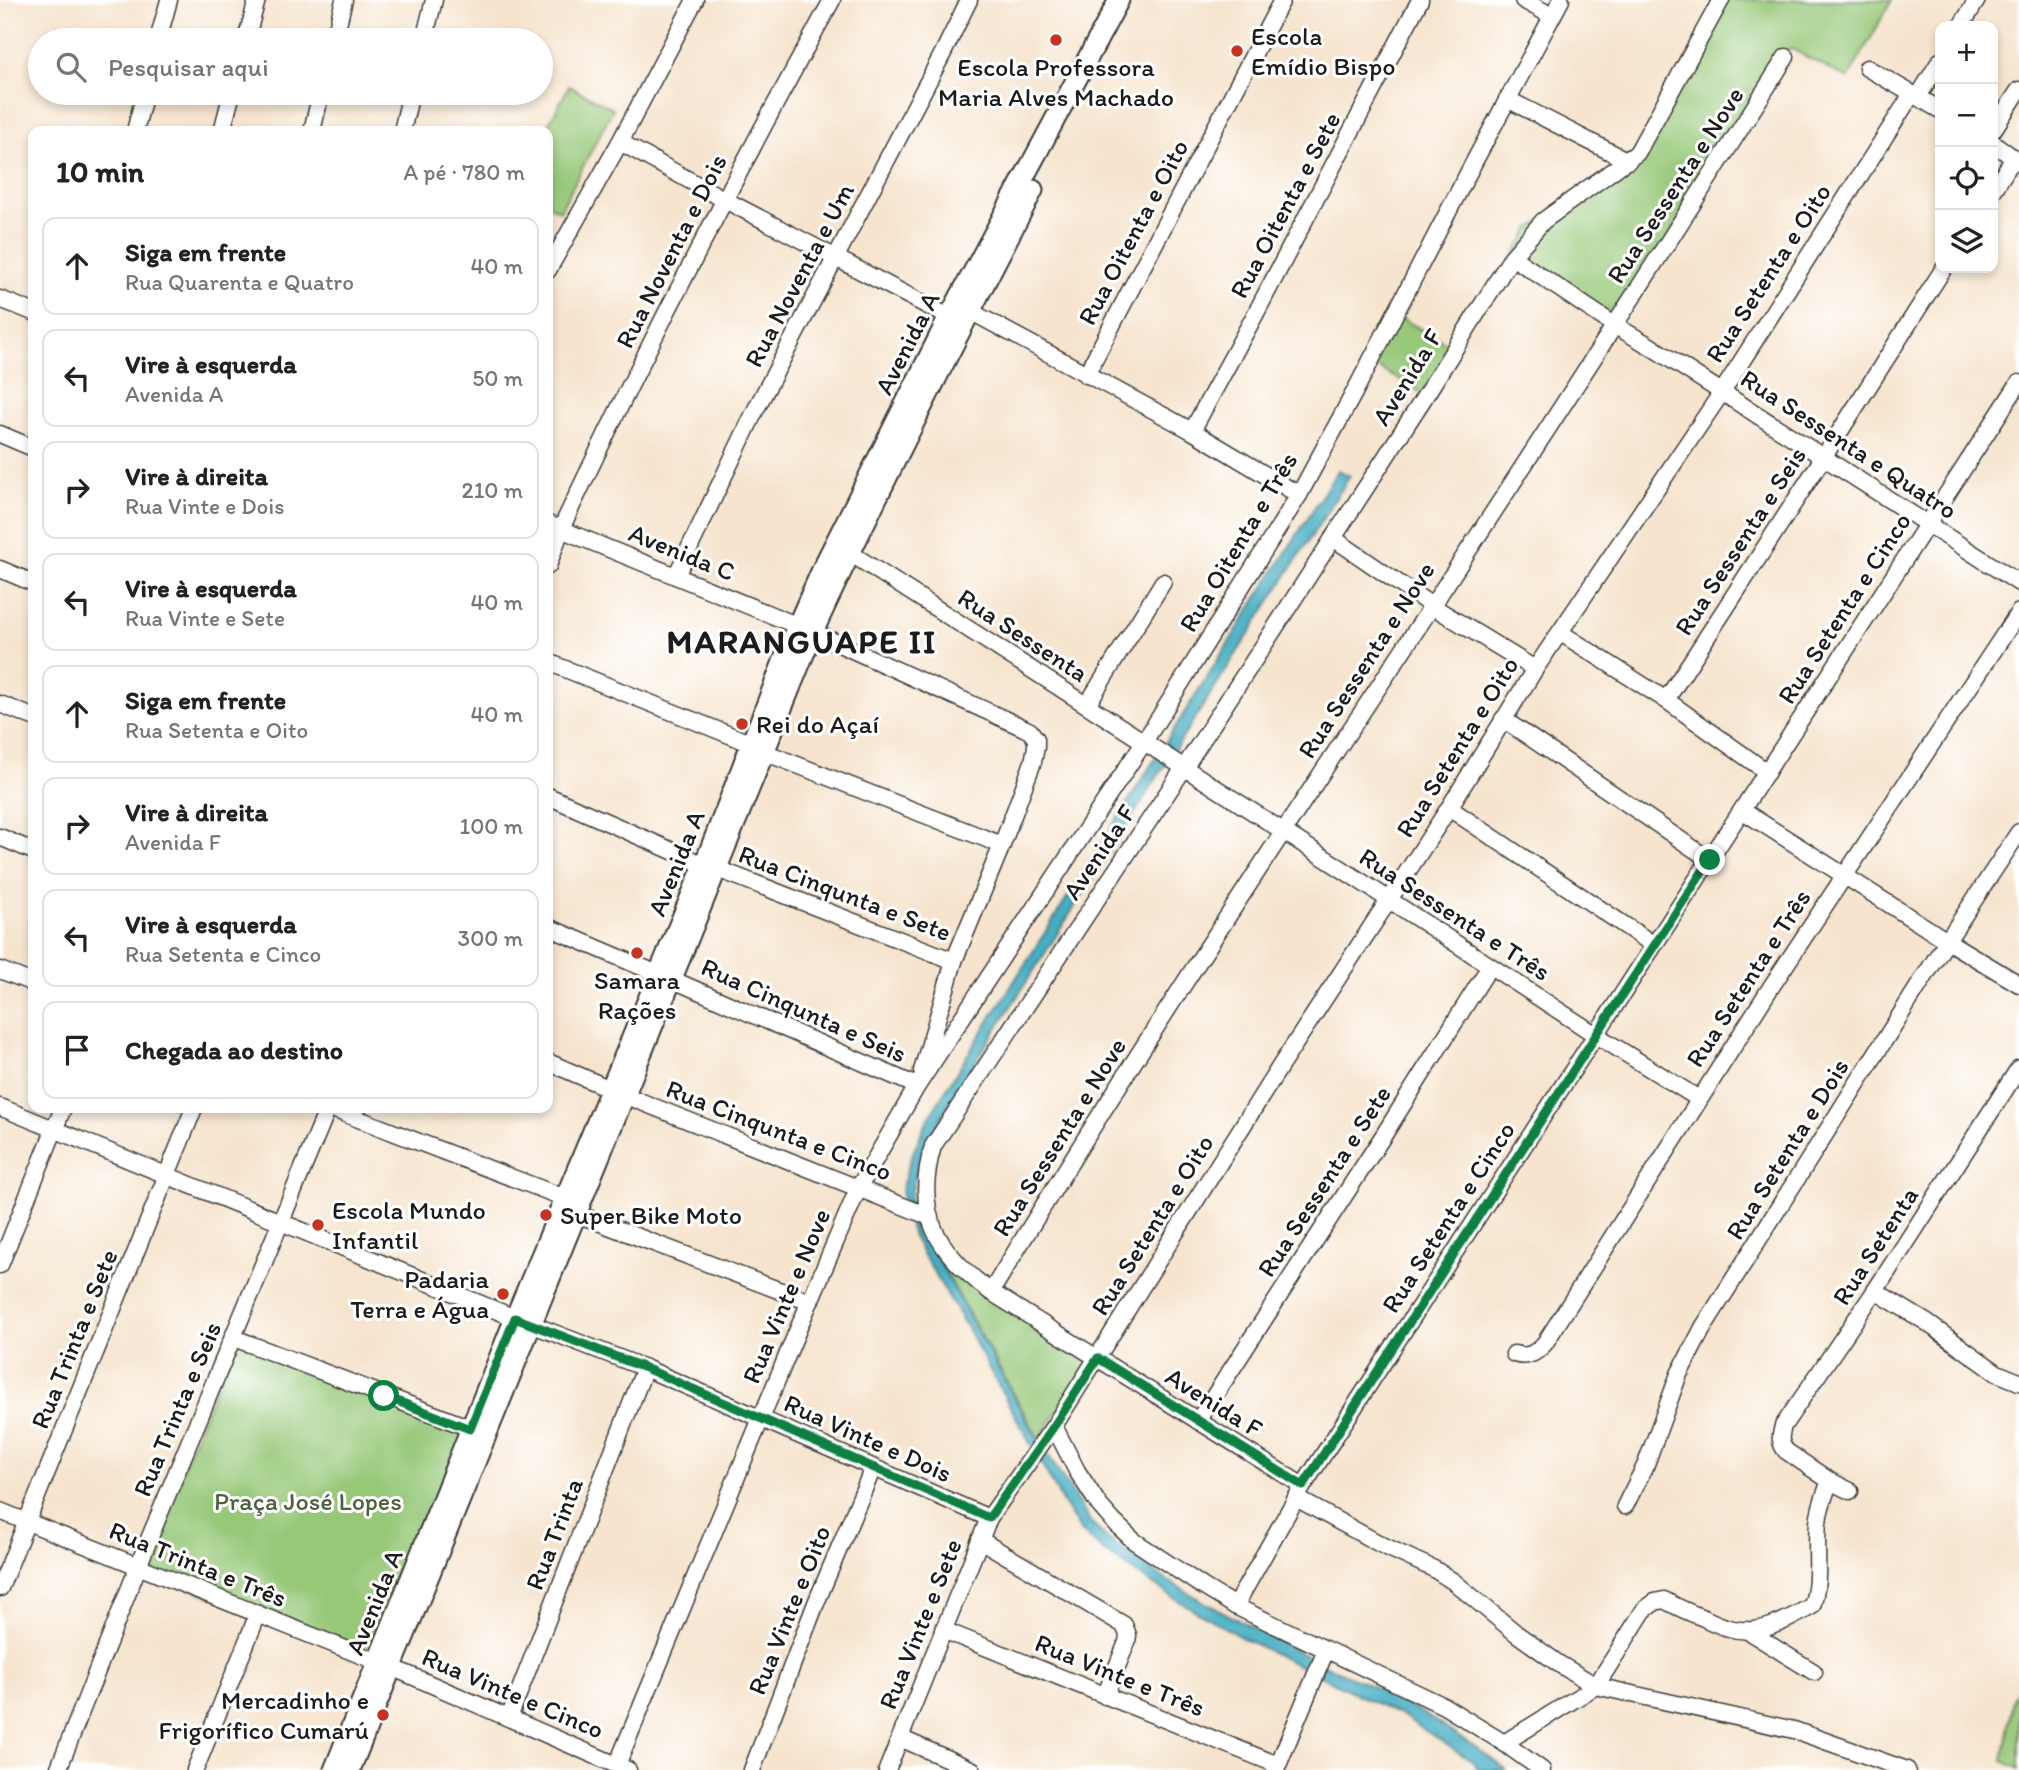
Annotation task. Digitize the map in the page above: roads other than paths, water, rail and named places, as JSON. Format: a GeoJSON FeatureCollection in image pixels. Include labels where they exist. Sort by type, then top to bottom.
{"type":"FeatureCollection","features":[{"type":"Feature","properties":{"kind":"main road","name":"Avenida A"},"geometry":{"type":"LineString","coordinates":[[334,1770],[385,1665],[711,867],[805,629],[949,317],[1119,0]]}},
{"type":"Feature","properties":{"kind":"main road","name":"Avenida A"},"geometry":{"type":"LineString","coordinates":[[842,549],[1132,0]]}},
{"type":"Feature","properties":{"kind":"main road","name":"Avenida A"},"geometry":{"type":"LineString","coordinates":[[350,1770],[470,1429],[523,1322]]}},
{"type":"Feature","properties":{"kind":"street"},"geometry":{"type":"LineString","coordinates":[[161,28],[169,0]]}},
{"type":"Feature","properties":{"kind":"street"},"geometry":{"type":"LineString","coordinates":[[249,28],[257,0]]}},
{"type":"Feature","properties":{"kind":"street"},"geometry":{"type":"LineString","coordinates":[[337,28],[344,0]]}},
{"type":"Feature","properties":{"kind":"street"},"geometry":{"type":"LineString","coordinates":[[427,28],[434,0]]}},
{"type":"Feature","properties":{"kind":"street"},"geometry":{"type":"LineString","coordinates":[[553,261],[695,0]]}},
{"type":"Feature","properties":{"kind":"street","name":"Rua Noventa e Dois"},"geometry":{"type":"LineString","coordinates":[[554,527],[832,0]]}},
{"type":"Feature","properties":{"kind":"street","name":"Rua Noventa e Um"},"geometry":{"type":"LineString","coordinates":[[676,576],[757,407],[969,0]]}},
{"type":"Feature","properties":{"kind":"street","name":"Rua Oitenta e Oito"},"geometry":{"type":"LineString","coordinates":[[1086,375],[1282,0]]}},
{"type":"Feature","properties":{"kind":"street","name":"Rua Oitenta e Sete"},"geometry":{"type":"LineString","coordinates":[[1192,431],[1420,0]]}},
{"type":"Feature","properties":{"kind":"street"},"geometry":{"type":"LineString","coordinates":[[1522,0],[1552,16]]}},
{"type":"Feature","properties":{"kind":"street","name":"Rua Oitenta e Três"},"geometry":{"type":"LineString","coordinates":[[917,1086],[1148,744],[1298,495],[1356,391],[1561,0]]}},
{"type":"Feature","properties":{"kind":"street","name":"Avenida F"},"geometry":{"type":"LineString","coordinates":[[1721,0],[1637,153],[1543,221],[1511,257],[1333,538],[933,1146],[926,1169],[923,1214],[954,1262],[991,1292],[1198,1422],[1380,1544],[1434,1569],[1454,1582],[1517,1634],[1595,1686],[1794,1730],[1907,1770]]}},
{"type":"Feature","properties":{"kind":"street"},"geometry":{"type":"LineString","coordinates":[[1964,21],[1977,0]]}},
{"type":"Feature","properties":{"kind":"street","name":"Rua Sessenta e Nove"},"geometry":{"type":"LineString","coordinates":[[991,1292],[1056,1183],[1786,57]]}},
{"type":"Feature","properties":{"kind":"street"},"geometry":{"type":"LineString","coordinates":[[1867,68],[1935,107]]}},
{"type":"Feature","properties":{"kind":"street","name":"Rua Setenta e Oito"},"geometry":{"type":"LineString","coordinates":[[1052,1428],[1535,669],[1722,392],[1935,68]]}},
{"type":"Feature","properties":{"kind":"street"},"geometry":{"type":"LineString","coordinates":[[1998,122],[2019,90]]}},
{"type":"Feature","properties":{"kind":"street"},"geometry":{"type":"LineString","coordinates":[[1507,99],[1628,161]]}},
{"type":"Feature","properties":{"kind":"street"},"geometry":{"type":"LineString","coordinates":[[136,126],[142,105]]}},
{"type":"Feature","properties":{"kind":"street"},"geometry":{"type":"LineString","coordinates":[[223,126],[229,105]]}},
{"type":"Feature","properties":{"kind":"street"},"geometry":{"type":"LineString","coordinates":[[313,126],[318,105]]}},
{"type":"Feature","properties":{"kind":"street"},"geometry":{"type":"LineString","coordinates":[[403,126],[408,105]]}},
{"type":"Feature","properties":{"kind":"street"},"geometry":{"type":"LineString","coordinates":[[620,142],[949,317],[970,311],[1192,431],[1298,495]]}},
{"type":"Feature","properties":{"kind":"street"},"geometry":{"type":"LineString","coordinates":[[1998,147],[2016,160],[1998,184]]}},
{"type":"Feature","properties":{"kind":"street","name":"Rua Sessenta e Quatro"},"geometry":{"type":"LineString","coordinates":[[1511,257],[2019,583]]}},
{"type":"Feature","properties":{"kind":"street","name":"Rua Sessenta e Seis"},"geometry":{"type":"LineString","coordinates":[[1666,700],[1941,273]]}},
{"type":"Feature","properties":{"kind":"street"},"geometry":{"type":"LineString","coordinates":[[0,299],[28,310]]}},
{"type":"Feature","properties":{"kind":"street","name":"Rua Setenta e Cinco"},"geometry":{"type":"LineString","coordinates":[[1235,1606],[1300,1492],[2019,383]]}},
{"type":"Feature","properties":{"kind":"street"},"geometry":{"type":"LineString","coordinates":[[0,434],[28,446]]}},
{"type":"Feature","properties":{"kind":"street","name":"Avenida C"},"geometry":{"type":"LineString","coordinates":[[554,527],[805,629],[1024,728]]}},
{"type":"Feature","properties":{"kind":"street"},"geometry":{"type":"LineString","coordinates":[[1333,538],[1432,606],[1535,669]]}},
{"type":"Feature","properties":{"kind":"street","name":"Rua Sessenta"},"geometry":{"type":"LineString","coordinates":[[842,549],[1182,767]]}},
{"type":"Feature","properties":{"kind":"street"},"geometry":{"type":"LineString","coordinates":[[0,569],[28,581]]}},
{"type":"Feature","properties":{"kind":"street"},"geometry":{"type":"LineString","coordinates":[[1087,705],[1163,582]]}},
{"type":"Feature","properties":{"kind":"street","name":"Rua Setenta e Três"},"geometry":{"type":"LineString","coordinates":[[1514,1354],[1530,1356],[1545,1343],[1844,875],[2019,612]]}},
{"type":"Feature","properties":{"kind":"street"},"geometry":{"type":"LineString","coordinates":[[1561,633],[1666,700],[1767,772]]}},
{"type":"Feature","properties":{"kind":"street"},"geometry":{"type":"LineString","coordinates":[[553,664],[1002,845]]}},
{"type":"Feature","properties":{"kind":"street"},"geometry":{"type":"LineString","coordinates":[[0,704],[28,716]]}},
{"type":"Feature","properties":{"kind":"street"},"geometry":{"type":"LineString","coordinates":[[1503,719],[1710,860]]}},
{"type":"Feature","properties":{"kind":"street","name":"Rua Cinqunta e Sete"},"geometry":{"type":"LineString","coordinates":[[917,1086],[954,961],[1033,762],[1036,747],[1033,734],[1024,728]]}},
{"type":"Feature","properties":{"kind":"street","name":"Rua Sessenta e Três"},"geometry":{"type":"LineString","coordinates":[[1182,767],[1699,1099]]}},
{"type":"Feature","properties":{"kind":"street","name":"Rua Cinqunta e Sete"},"geometry":{"type":"LineString","coordinates":[[553,798],[711,867],[954,961]]}},
{"type":"Feature","properties":{"kind":"street"},"geometry":{"type":"LineString","coordinates":[[1449,808],[1654,945]]}},
{"type":"Feature","properties":{"kind":"street"},"geometry":{"type":"LineString","coordinates":[[1743,811],[2019,984]]}},
{"type":"Feature","properties":{"kind":"street","name":"Rua Setenta e Dois"},"geometry":{"type":"LineString","coordinates":[[1625,1506],[1646,1464],[1679,1374],[1704,1326],[1947,941],[2019,832]]}},
{"type":"Feature","properties":{"kind":"street"},"geometry":{"type":"LineString","coordinates":[[0,837],[28,849]]}},
{"type":"Feature","properties":{"kind":"street","name":"Rua Cinqunta e Seis"},"geometry":{"type":"LineString","coordinates":[[553,929],[917,1086]]}},
{"type":"Feature","properties":{"kind":"street","name":"Rua Sessenta e Sete"},"geometry":{"type":"LineString","coordinates":[[1198,1422],[1490,967]]}},
{"type":"Feature","properties":{"kind":"street"},"geometry":{"type":"LineString","coordinates":[[0,970],[28,981]]}},
{"type":"Feature","properties":{"kind":"street","name":"Rua Cinqunta e Cinco"},"geometry":{"type":"LineString","coordinates":[[553,1064],[923,1214]]}},
{"type":"Feature","properties":{"kind":"street","name":"Rua Setenta"},"geometry":{"type":"LineString","coordinates":[[1830,1481],[1780,1444],[1783,1426],[1875,1291],[2019,1068]]}},
{"type":"Feature","properties":{"kind":"street","name":"Rua Vinte e Nove"},"geometry":{"type":"LineString","coordinates":[[623,1768],[761,1418],[858,1189],[917,1086]]}},
{"type":"Feature","properties":{"kind":"street","name":"Rua Vinte e Dois"},"geometry":{"type":"LineString","coordinates":[[0,1107],[523,1322],[645,1368],[989,1518]]}},
{"type":"Feature","properties":{"kind":"street"},"geometry":{"type":"LineString","coordinates":[[0,1265],[5,1241],[61,1113]]}},
{"type":"Feature","properties":{"kind":"street","name":"Rua Trinta e Sete"},"geometry":{"type":"LineString","coordinates":[[0,1588],[192,1113]]}},
{"type":"Feature","properties":{"kind":"street","name":"Rua Trinta e Seis"},"geometry":{"type":"LineString","coordinates":[[58,1770],[138,1567],[327,1113]]}},
{"type":"Feature","properties":{"kind":"street"},"geometry":{"type":"LineString","coordinates":[[341,1113],[810,1302]]}},
{"type":"Feature","properties":{"kind":"street"},"geometry":{"type":"LineString","coordinates":[[1875,1291],[1926,1322],[1997,1373],[2019,1382]]}},
{"type":"Feature","properties":{"kind":"street"},"geometry":{"type":"LineString","coordinates":[[234,1338],[470,1429]]}},
{"type":"Feature","properties":{"kind":"street","name":"Rua Trinta"},"geometry":{"type":"LineString","coordinates":[[509,1718],[645,1368]]}},
{"type":"Feature","properties":{"kind":"street"},"geometry":{"type":"LineString","coordinates":[[1052,1428],[1100,1505],[1134,1541],[1235,1606],[1325,1652],[1444,1706],[1542,1770]]}},
{"type":"Feature","properties":{"kind":"street","name":"Rua Vinte e Sete"},"geometry":{"type":"LineString","coordinates":[[887,1770],[989,1518],[1052,1428]]}},
{"type":"Feature","properties":{"kind":"street","name":"Rua Vinte e Oito"},"geometry":{"type":"LineString","coordinates":[[752,1770],[873,1468]]}},
{"type":"Feature","properties":{"kind":"street"},"geometry":{"type":"LineString","coordinates":[[1504,1743],[1595,1686],[1644,1610],[1655,1602],[1664,1600],[1731,1629],[1746,1630],[1764,1628],[1790,1619],[1812,1606],[1822,1501],[1830,1481],[1850,1491]]}},
{"type":"Feature","properties":{"kind":"street","name":"Rua Trinta e Três"},"geometry":{"type":"LineString","coordinates":[[0,1511],[385,1665]]}},
{"type":"Feature","properties":{"kind":"street"},"geometry":{"type":"LineString","coordinates":[[980,1540],[1124,1625],[1128,1635],[1127,1642],[1105,1696]]}},
{"type":"Feature","properties":{"kind":"street"},"geometry":{"type":"LineString","coordinates":[[195,1770],[258,1614]]}},
{"type":"Feature","properties":{"kind":"street","name":"Rua Vinte e Três"},"geometry":{"type":"LineString","coordinates":[[943,1630],[1277,1767]]}},
{"type":"Feature","properties":{"kind":"street"},"geometry":{"type":"LineString","coordinates":[[1746,1630],[1814,1672]]}},
{"type":"Feature","properties":{"kind":"street"},"geometry":{"type":"LineString","coordinates":[[1277,1767],[1325,1652]]}},
{"type":"Feature","properties":{"kind":"street","name":"Rua Vinte e Cinco"},"geometry":{"type":"LineString","coordinates":[[385,1665],[623,1768]]}},
{"type":"Feature","properties":{"kind":"street"},"geometry":{"type":"LineString","coordinates":[[900,1738],[974,1770]]}},
{"type":"Feature","properties":{"kind":"water"},"geometry":{"type":"Polygon","coordinates":[[[1338,470],[1350,476],[951,1100],[922,1151],[910,1197],[915,1218],[1027,1421],[1090,1521],[1104,1536],[1157,1574],[1206,1603],[1328,1667],[1395,1696],[1474,1746],[1506,1770],[1479,1770],[1473,1762],[1404,1717],[1246,1640],[1175,1599],[1102,1550],[1081,1531],[913,1237],[901,1191],[924,1127],[946,1089],[1338,470]]]}},
{"type":"Feature","properties":{"kind":"place","name":"Escola Professora Maria Alves Machado"},"geometry":{"type":"Point","coordinates":[1056,40]}},
{"type":"Feature","properties":{"kind":"place","name":"Escola Emídio Bispo"},"geometry":{"type":"Point","coordinates":[1237,51]}},
{"type":"Feature","properties":{"kind":"place","name":"Rei do Açaí"},"geometry":{"type":"Point","coordinates":[742,724]}},
{"type":"Feature","properties":{"kind":"place","name":"Samara Rações"},"geometry":{"type":"Point","coordinates":[637,953]}},
{"type":"Feature","properties":{"kind":"place","name":"Super Bike Moto"},"geometry":{"type":"Point","coordinates":[546,1215]}},
{"type":"Feature","properties":{"kind":"place","name":"Escola Mundo Infantil"},"geometry":{"type":"Point","coordinates":[318,1225]}},
{"type":"Feature","properties":{"kind":"place","name":"Padaria Terra e Água"},"geometry":{"type":"Point","coordinates":[503,1294]}},
{"type":"Feature","properties":{"kind":"place","name":"Mercadinho e Frigorífico Cumarú"},"geometry":{"type":"Point","coordinates":[383,1715]}},
{"type":"Feature","properties":{"kind":"district","name":"MARANGUAPE II"},"geometry":{"type":"Point","coordinates":[802,641]}},
{"type":"Feature","properties":{"kind":"park label","name":"Praça José Lopes"},"geometry":{"type":"Point","coordinates":[308,1501]}}]}
